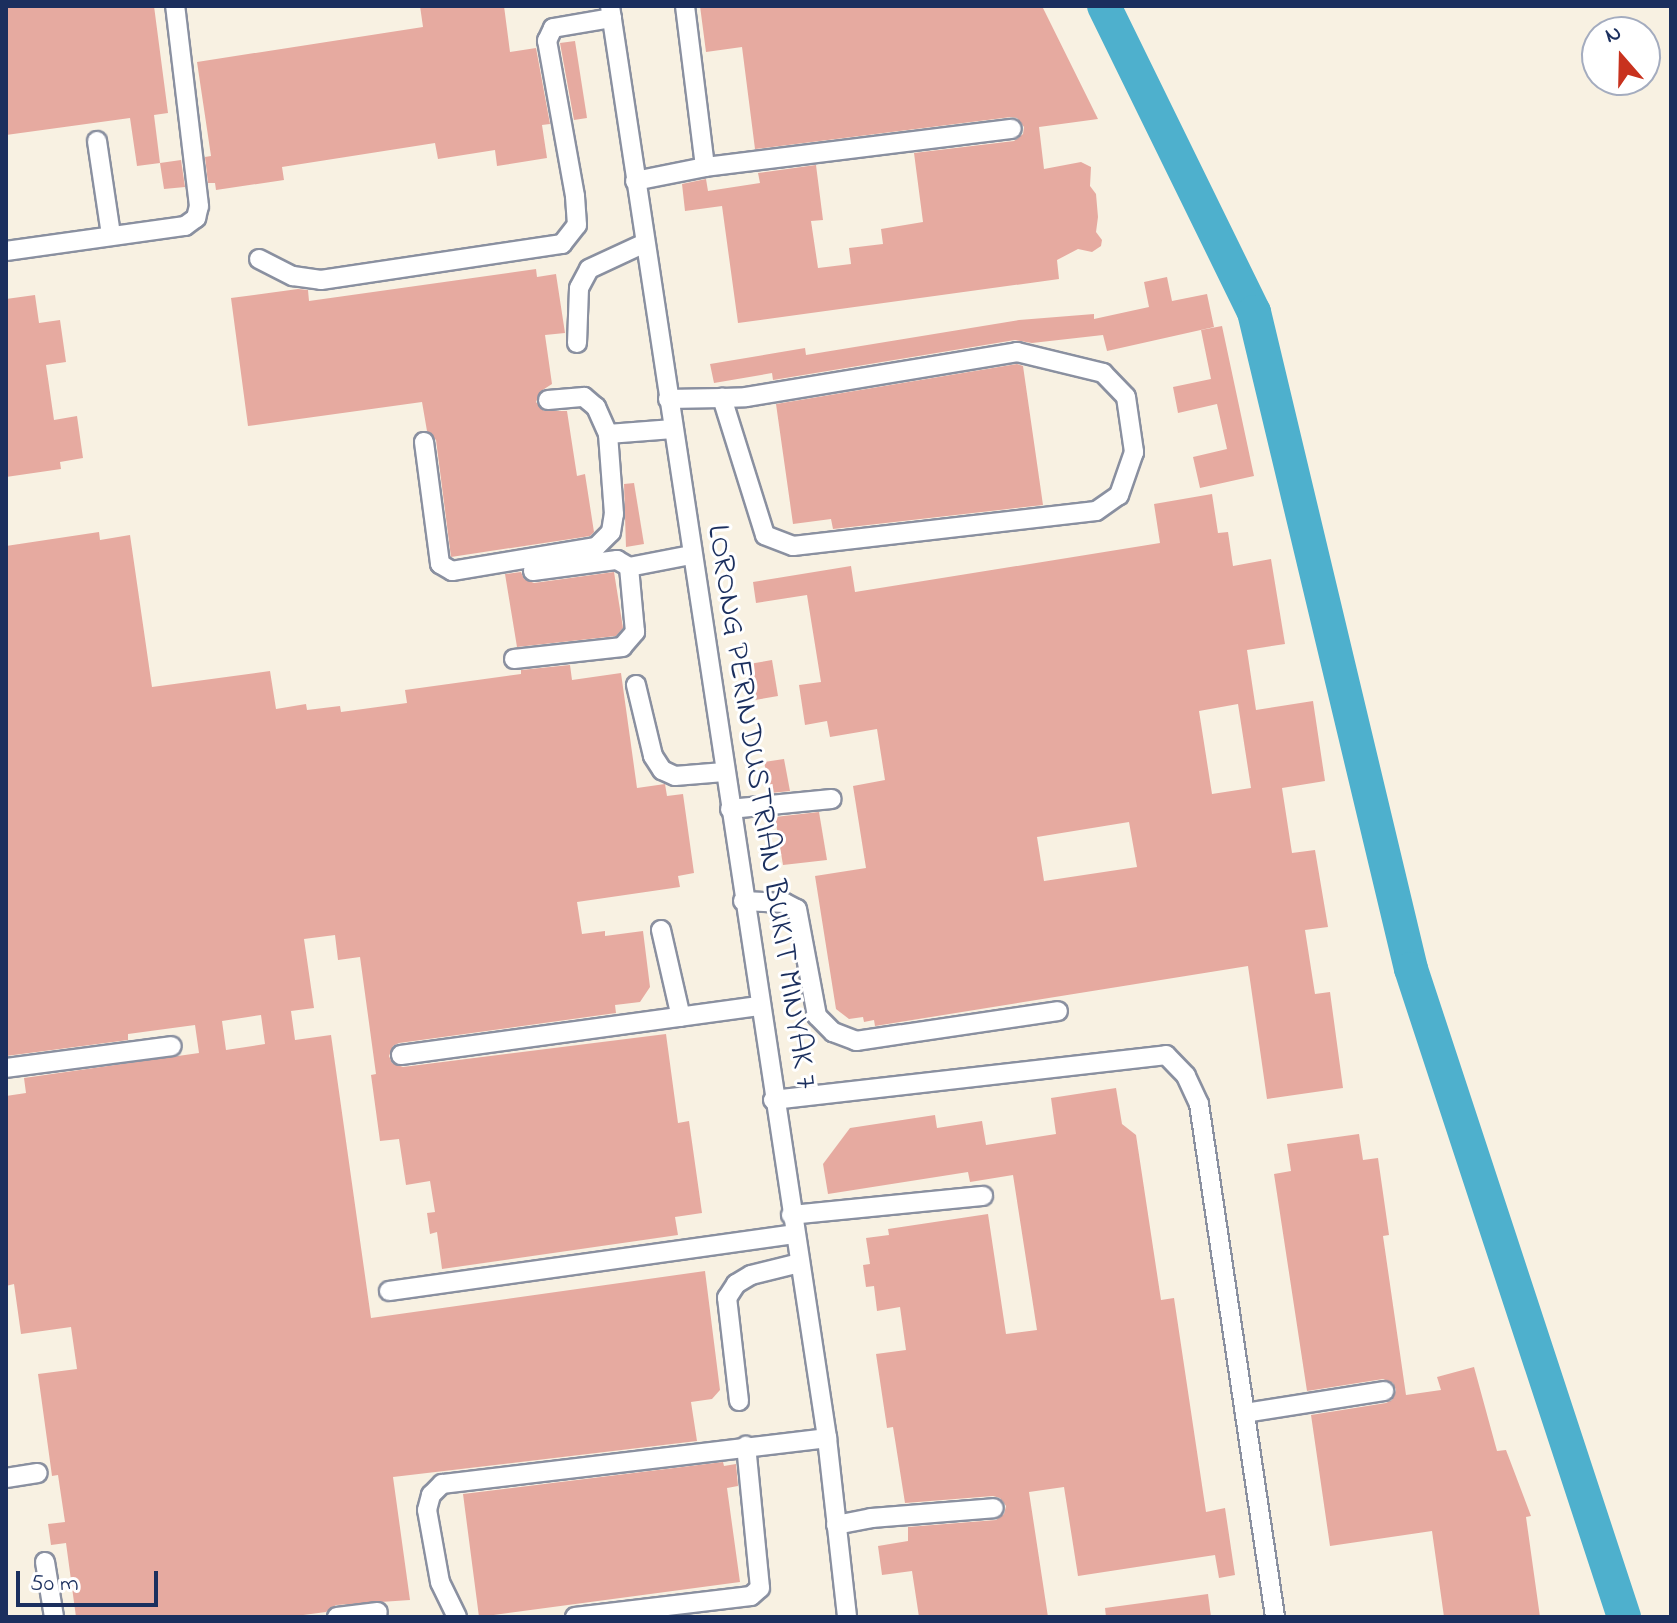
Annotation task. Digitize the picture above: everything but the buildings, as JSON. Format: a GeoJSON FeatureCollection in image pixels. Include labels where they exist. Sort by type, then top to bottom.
{"type":"FeatureCollection","features":[{"type":"Feature","properties":{"kind":"street"},"geometry":{"type":"LineString","coordinates":[[6,251],[185,226],[196,218],[199,206],[175,6]]}},
{"type":"Feature","properties":{"kind":"street"},"geometry":{"type":"LineString","coordinates":[[685,6],[705,167]]}},
{"type":"Feature","properties":{"kind":"street"},"geometry":{"type":"LineString","coordinates":[[259,259],[293,276],[321,280],[562,244],[577,225],[575,196],[547,41],[553,28],[611,12]]}},
{"type":"Feature","properties":{"kind":"street","name":"LORONG PERINDUSTRIAN BUKIT MINYAK 7"},"geometry":{"type":"LineString","coordinates":[[611,12],[773,1100],[827,1438],[847,1617]]}},
{"type":"Feature","properties":{"kind":"street"},"geometry":{"type":"LineString","coordinates":[[635,181],[705,167],[1012,129]]}},
{"type":"Feature","properties":{"kind":"street"},"geometry":{"type":"LineString","coordinates":[[97,141],[111,235]]}},
{"type":"Feature","properties":{"kind":"street"},"geometry":{"type":"LineString","coordinates":[[577,343],[579,288],[589,269],[645,243]]}},
{"type":"Feature","properties":{"kind":"street"},"geometry":{"type":"LineString","coordinates":[[668,399],[722,398],[1017,352],[1103,373],[1126,397],[1134,452],[1119,495],[1096,511],[793,546],[765,535],[722,398]]}},
{"type":"Feature","properties":{"kind":"street"},"geometry":{"type":"LineString","coordinates":[[424,442],[440,564],[452,571],[596,547],[611,532],[614,514],[608,434],[596,407],[584,397],[548,400]]}},
{"type":"Feature","properties":{"kind":"street"},"geometry":{"type":"LineString","coordinates":[[608,434],[673,429]]}},
{"type":"Feature","properties":{"kind":"street"},"geometry":{"type":"LineString","coordinates":[[533,571],[617,560],[629,567],[691,555]]}},
{"type":"Feature","properties":{"kind":"street"},"geometry":{"type":"LineString","coordinates":[[514,659],[622,647],[635,632],[629,567]]}},
{"type":"Feature","properties":{"kind":"street"},"geometry":{"type":"LineString","coordinates":[[636,685],[653,756],[662,770],[675,776],[724,772]]}},
{"type":"Feature","properties":{"kind":"street"},"geometry":{"type":"LineString","coordinates":[[730,809],[832,799]]}},
{"type":"Feature","properties":{"kind":"street"},"geometry":{"type":"LineString","coordinates":[[743,901],[785,903],[797,909],[817,1016],[833,1032],[856,1041],[1058,1011]]}},
{"type":"Feature","properties":{"kind":"street"},"geometry":{"type":"LineString","coordinates":[[661,930],[681,1017]]}},
{"type":"Feature","properties":{"kind":"street"},"geometry":{"type":"LineString","coordinates":[[401,1055],[759,1006]]}},
{"type":"Feature","properties":{"kind":"street"},"geometry":{"type":"LineString","coordinates":[[6,1068],[172,1046]]}},
{"type":"Feature","properties":{"kind":"street"},"geometry":{"type":"LineString","coordinates":[[773,1100],[1166,1055],[1186,1076],[1199,1104],[1275,1617]]}},
{"type":"Feature","properties":{"kind":"street"},"geometry":{"type":"LineString","coordinates":[[791,1215],[983,1196]]}},
{"type":"Feature","properties":{"kind":"street"},"geometry":{"type":"LineString","coordinates":[[389,1291],[794,1234]]}},
{"type":"Feature","properties":{"kind":"street"},"geometry":{"type":"LineString","coordinates":[[739,1401],[727,1298],[736,1284],[751,1275],[799,1263]]}},
{"type":"Feature","properties":{"kind":"street"},"geometry":{"type":"LineString","coordinates":[[1245,1413],[1384,1391]]}},
{"type":"Feature","properties":{"kind":"street"},"geometry":{"type":"LineString","coordinates":[[457,1617],[440,1582],[427,1510],[431,1495],[442,1484],[827,1438]]}},
{"type":"Feature","properties":{"kind":"street"},"geometry":{"type":"LineString","coordinates":[[575,1617],[751,1596],[760,1588],[746,1446]]}},
{"type":"Feature","properties":{"kind":"street"},"geometry":{"type":"LineString","coordinates":[[6,1478],[38,1473]]}},
{"type":"Feature","properties":{"kind":"street"},"geometry":{"type":"LineString","coordinates":[[836,1525],[871,1518],[994,1508]]}},
{"type":"Feature","properties":{"kind":"street"},"geometry":{"type":"LineString","coordinates":[[45,1562],[54,1617]]}},
{"type":"Feature","properties":{"kind":"street"},"geometry":{"type":"LineString","coordinates":[[337,1617],[378,1612]]}},
{"type":"Feature","properties":{"kind":"waterway"},"geometry":{"type":"LineString","coordinates":[[1104,6],[1254,312],[1411,969],[1624,1617]]}}]}
